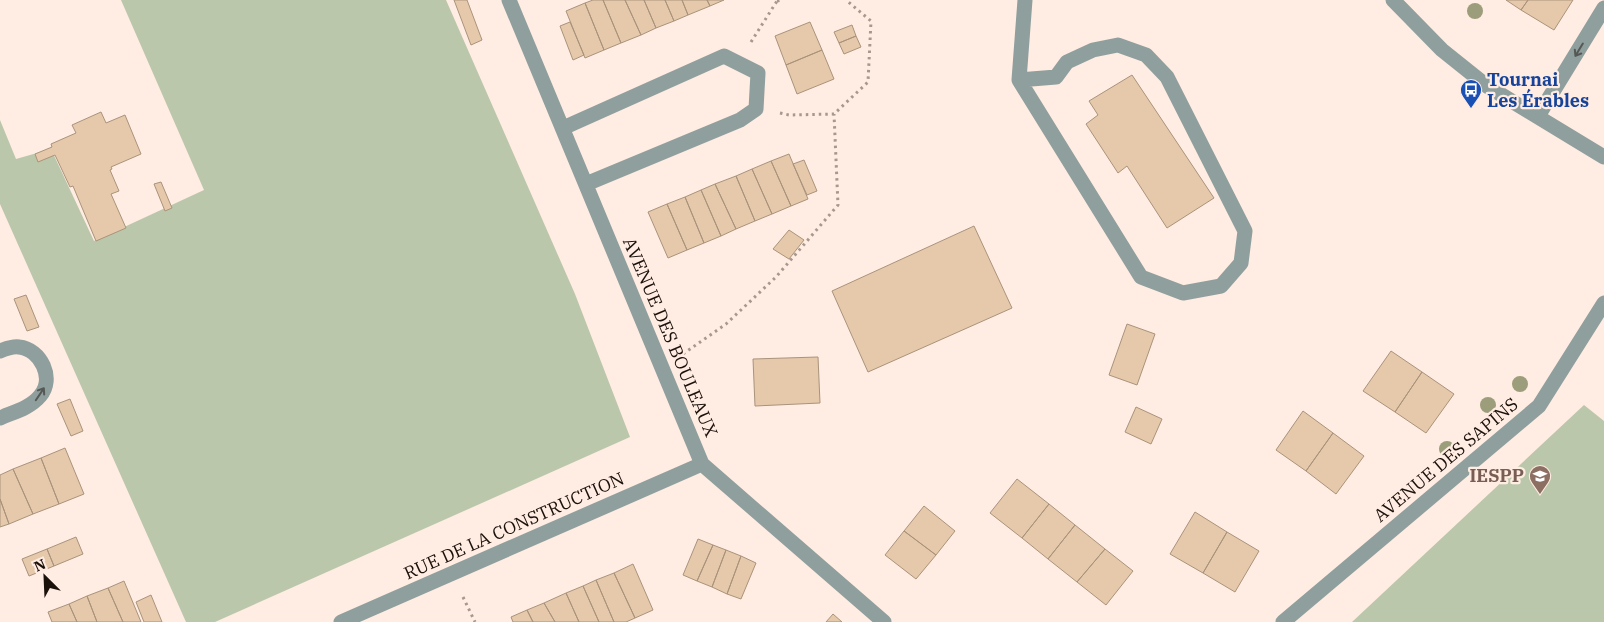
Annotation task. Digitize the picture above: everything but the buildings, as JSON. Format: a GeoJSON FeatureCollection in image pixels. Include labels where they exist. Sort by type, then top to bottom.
{"type":"FeatureCollection","features":[{"type":"Feature","properties":{"kind":"street"},"geometry":{"type":"LineString","coordinates":[[1019,80],[1056,77],[1067,62],[1093,50],[1118,45],[1146,55],[1166,77],[1245,231],[1241,263],[1221,286],[1183,293],[1141,277],[1019,80],[1025,0]]}},
{"type":"Feature","properties":{"kind":"street","name":"AVENUE DES BOULEAUX"},"geometry":{"type":"LineString","coordinates":[[511,1],[702,464],[884,622]]}},
{"type":"Feature","properties":{"kind":"street"},"geometry":{"type":"LineString","coordinates":[[1399,2],[1442,50],[1487,86],[1604,157]]}},
{"type":"Feature","properties":{"kind":"street"},"geometry":{"type":"LineString","coordinates":[[1538,116],[1604,8]]}},
{"type":"Feature","properties":{"kind":"street"},"geometry":{"type":"LineString","coordinates":[[563,128],[724,56],[758,74],[756,109],[740,120],[586,184]]}},
{"type":"Feature","properties":{"kind":"street","name":"AVENUE DES SAPINS"},"geometry":{"type":"LineString","coordinates":[[1283,622],[1539,406],[1604,303]]}},
{"type":"Feature","properties":{"kind":"street"},"geometry":{"type":"LineString","coordinates":[[0,351],[19,347],[34,352],[44,365],[47,380],[42,395],[30,406],[0,418]]}},
{"type":"Feature","properties":{"kind":"street","name":"RUE DE LA CONSTRUCTION"},"geometry":{"type":"LineString","coordinates":[[341,622],[702,464]]}},
{"type":"Feature","properties":{"kind":"path"},"geometry":{"type":"LineString","coordinates":[[738,63],[776,0],[782,0]]}},
{"type":"Feature","properties":{"kind":"path"},"geometry":{"type":"LineString","coordinates":[[756,109],[789,115],[834,114],[868,82],[871,21],[846,0]]}},
{"type":"Feature","properties":{"kind":"path"},"geometry":{"type":"LineString","coordinates":[[662,368],[726,324],[776,277],[838,204],[834,114]]}},
{"type":"Feature","properties":{"kind":"green space"},"geometry":{"type":"Polygon","coordinates":[[[121,0],[446,0],[575,294],[630,437],[215,622],[186,622],[0,204],[0,120],[16,159],[51,149],[94,241],[204,190],[121,0]]]}},
{"type":"Feature","properties":{"kind":"green space","name":"IESPP"},"geometry":{"type":"Polygon","coordinates":[[[1584,405],[1604,421],[1604,622],[1352,622],[1584,405]]]}},
{"type":"Feature","properties":{"kind":"place","name":"Tournai Les Érables"},"geometry":{"type":"Point","coordinates":[1471,109]}},
{"type":"Feature","properties":{"kind":"place","name":"IESPP"},"geometry":{"type":"Point","coordinates":[1540,495]}}]}
